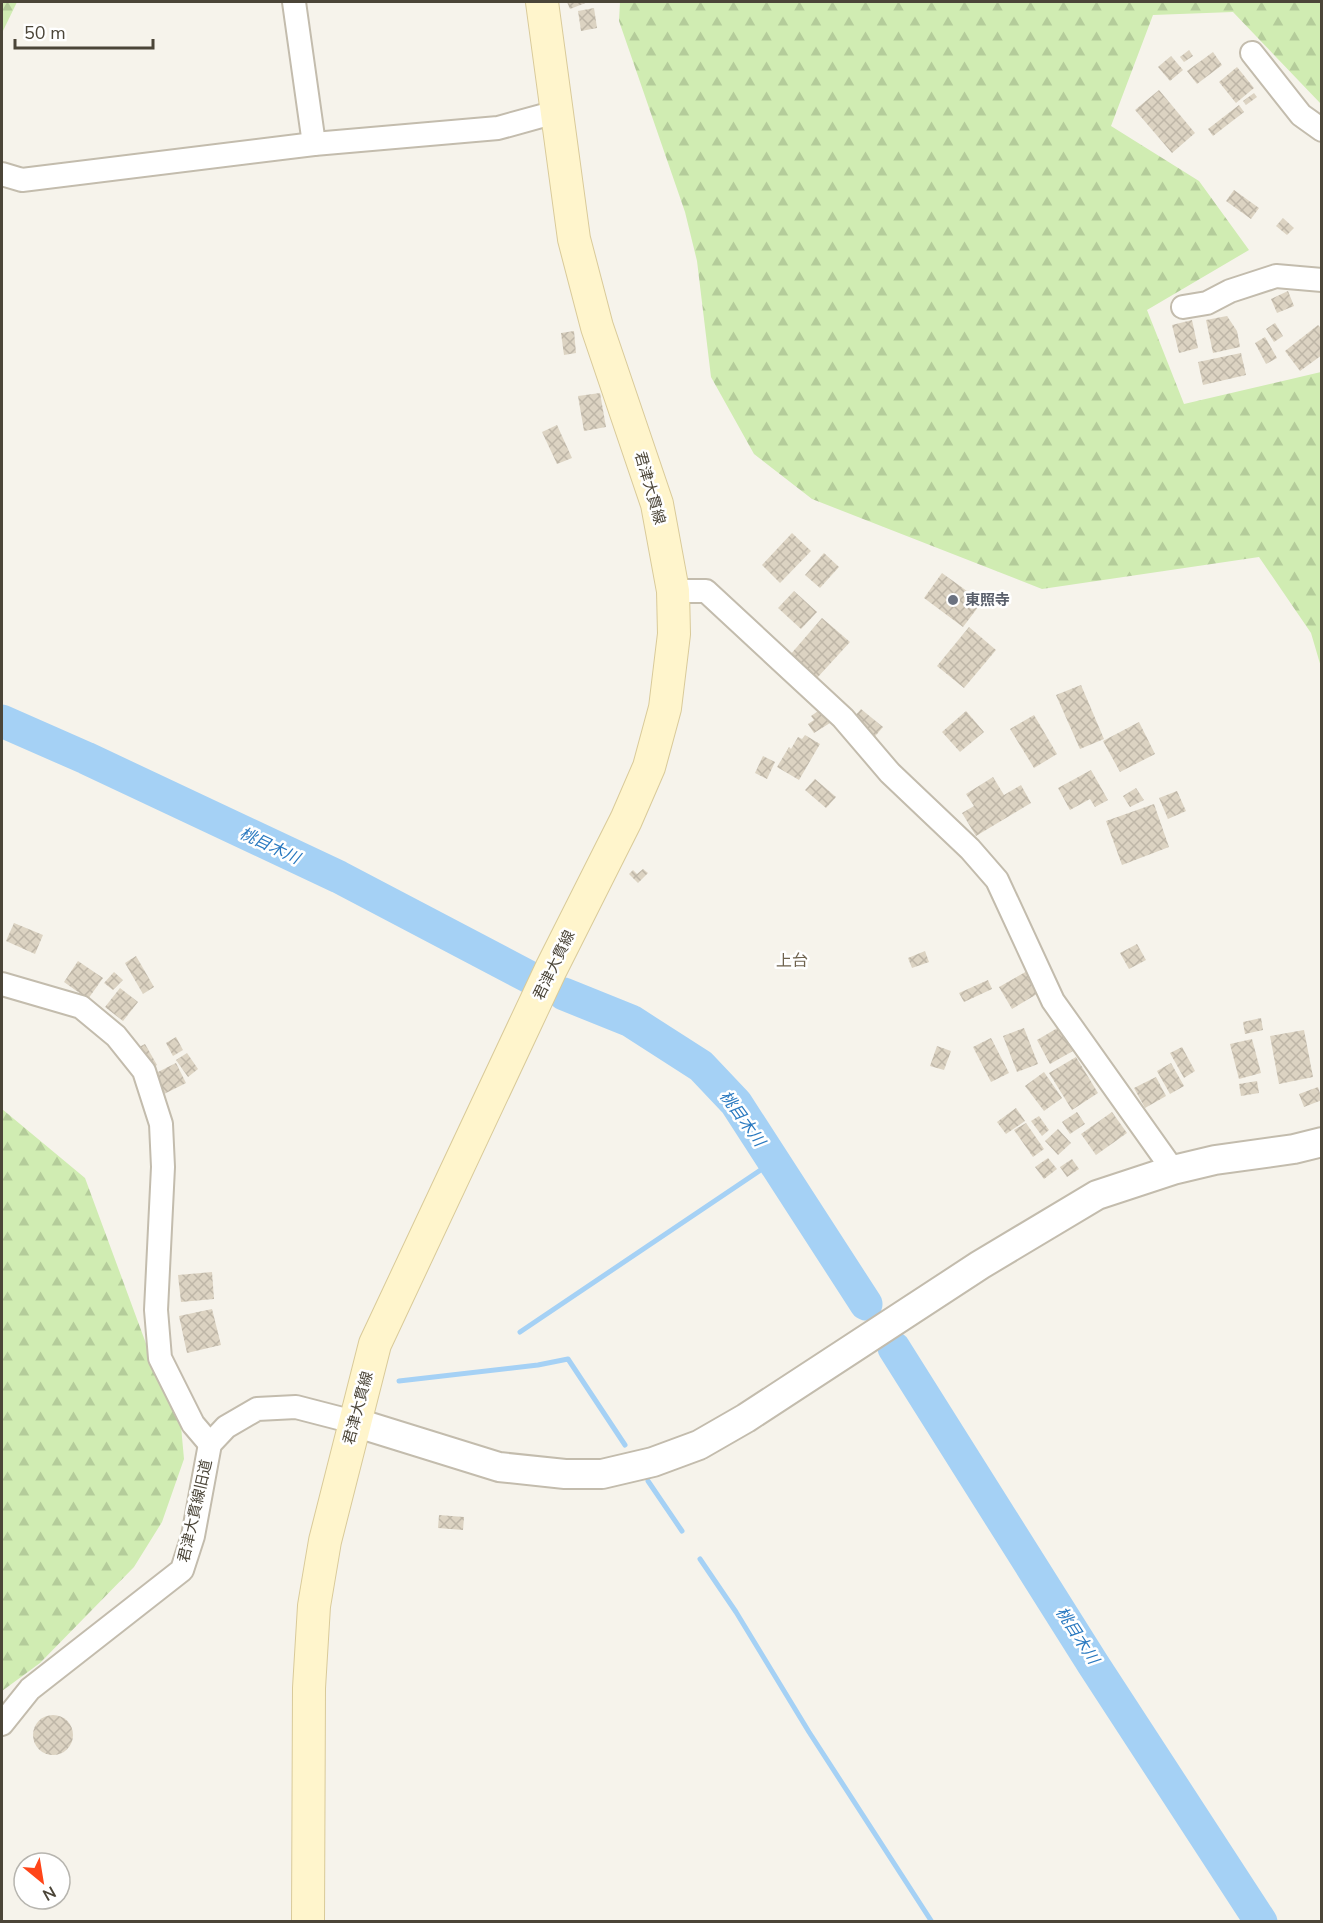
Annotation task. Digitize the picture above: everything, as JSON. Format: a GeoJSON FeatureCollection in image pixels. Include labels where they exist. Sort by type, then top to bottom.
{"type":"FeatureCollection","features":[{"type":"Feature","properties":{"kind":"main road","name":"君津大貫線"},"geometry":{"type":"LineString","coordinates":[[308,1922],[309,1688],[314,1606],[325,1541],[375,1344],[551,969],[626,820],[649,767],[664,708],[674,634],[674,591],[657,504],[597,327],[574,239],[542,2]]}},
{"type":"Feature","properties":{"kind":"street"},"geometry":{"type":"LineString","coordinates":[[294,2],[314,144]]}},
{"type":"Feature","properties":{"kind":"street"},"geometry":{"type":"LineString","coordinates":[[1252,53],[1301,115],[1322,130]]}},
{"type":"Feature","properties":{"kind":"street"},"geometry":{"type":"LineString","coordinates":[[2,174],[22,180],[314,144],[498,128],[556,112]]}},
{"type":"Feature","properties":{"kind":"street"},"geometry":{"type":"LineString","coordinates":[[1183,307],[1207,303],[1230,291],[1276,276],[1322,280]]}},
{"type":"Feature","properties":{"kind":"street"},"geometry":{"type":"LineString","coordinates":[[674,591],[706,591],[728,610],[843,718],[890,773],[977,857],[997,880],[1053,1001],[1173,1170]]}},
{"type":"Feature","properties":{"kind":"street"},"geometry":{"type":"LineString","coordinates":[[2,984],[81,1007],[116,1035],[144,1071],[161,1124],[163,1167],[156,1310],[160,1358],[193,1424],[210,1444]]}},
{"type":"Feature","properties":{"kind":"street"},"geometry":{"type":"LineString","coordinates":[[354,1422],[499,1467],[565,1474],[602,1473],[653,1462],[699,1445],[746,1418],[980,1266],[1088,1200],[1173,1170],[1215,1160],[1294,1149],[1322,1142]]}},
{"type":"Feature","properties":{"kind":"street","name":"君津大貫線旧道"},"geometry":{"type":"LineString","coordinates":[[2,1724],[30,1689],[182,1570],[193,1536],[210,1444],[226,1427],[257,1409],[296,1407],[354,1422]]}},
{"type":"Feature","properties":{"kind":"green space"},"geometry":{"type":"Polygon","coordinates":[[[2,2],[17,2],[2,33],[2,2]]]}},
{"type":"Feature","properties":{"kind":"green space"},"geometry":{"type":"Polygon","coordinates":[[[620,2],[1321,2],[1321,104],[1233,12],[1153,15],[1111,126],[1199,181],[1249,250],[1147,310],[1184,404],[1321,372],[1321,667],[1311,633],[1259,557],[1042,589],[812,499],[754,454],[711,377],[697,261],[685,212],[619,21],[620,2]]]}},
{"type":"Feature","properties":{"kind":"green space"},"geometry":{"type":"Polygon","coordinates":[[[2,1109],[85,1178],[162,1387],[181,1426],[184,1459],[162,1522],[134,1567],[40,1663],[2,1691],[2,1109]]]}},
{"type":"Feature","properties":{"kind":"building"},"geometry":{"type":"Polygon","coordinates":[[[567,2],[588,2],[570,9],[567,2]]]}},
{"type":"Feature","properties":{"kind":"building"},"geometry":{"type":"Polygon","coordinates":[[[594,8],[597,28],[581,31],[578,11],[594,8]]]}},
{"type":"Feature","properties":{"kind":"building"},"geometry":{"type":"Polygon","coordinates":[[[1189,50],[1193,56],[1184,62],[1180,57],[1189,50]]]}},
{"type":"Feature","properties":{"kind":"building"},"geometry":{"type":"Polygon","coordinates":[[[1213,52],[1222,65],[1197,84],[1187,71],[1213,52]]]}},
{"type":"Feature","properties":{"kind":"building"},"geometry":{"type":"Polygon","coordinates":[[[1171,56],[1183,70],[1170,81],[1158,67],[1171,56]]]}},
{"type":"Feature","properties":{"kind":"building"},"geometry":{"type":"Polygon","coordinates":[[[1237,67],[1254,88],[1236,103],[1219,82],[1237,67]]]}},
{"type":"Feature","properties":{"kind":"building"},"geometry":{"type":"Polygon","coordinates":[[[1159,90],[1195,133],[1172,153],[1135,110],[1159,90]]]}},
{"type":"Feature","properties":{"kind":"building"},"geometry":{"type":"Polygon","coordinates":[[[1254,93],[1257,97],[1246,105],[1243,101],[1254,93]]]}},
{"type":"Feature","properties":{"kind":"building"},"geometry":{"type":"Polygon","coordinates":[[[1239,105],[1244,112],[1213,136],[1208,129],[1239,105]]]}},
{"type":"Feature","properties":{"kind":"building"},"geometry":{"type":"Polygon","coordinates":[[[1234,190],[1259,208],[1251,219],[1226,201],[1234,190]]]}},
{"type":"Feature","properties":{"kind":"building"},"geometry":{"type":"Polygon","coordinates":[[[1283,218],[1294,228],[1287,235],[1276,226],[1283,218]]]}},
{"type":"Feature","properties":{"kind":"building"},"geometry":{"type":"Polygon","coordinates":[[[1288,291],[1294,306],[1277,313],[1271,299],[1288,291]]]}},
{"type":"Feature","properties":{"kind":"building"},"geometry":{"type":"Polygon","coordinates":[[[1227,316],[1237,331],[1240,347],[1213,353],[1206,320],[1227,316]]]}},
{"type":"Feature","properties":{"kind":"building"},"geometry":{"type":"Polygon","coordinates":[[[1192,320],[1198,348],[1179,353],[1172,325],[1192,320]]]}},
{"type":"Feature","properties":{"kind":"building"},"geometry":{"type":"Polygon","coordinates":[[[1275,323],[1283,336],[1274,342],[1266,329],[1275,323]]]}},
{"type":"Feature","properties":{"kind":"building"},"geometry":{"type":"Polygon","coordinates":[[[1318,325],[1322,329],[1322,355],[1300,371],[1285,351],[1318,325]]]}},
{"type":"Feature","properties":{"kind":"building"},"geometry":{"type":"Polygon","coordinates":[[[574,331],[576,353],[564,355],[561,333],[574,331]]]}},
{"type":"Feature","properties":{"kind":"building"},"geometry":{"type":"Polygon","coordinates":[[[1265,337],[1277,358],[1266,364],[1255,343],[1265,337]]]}},
{"type":"Feature","properties":{"kind":"building"},"geometry":{"type":"Polygon","coordinates":[[[1241,353],[1246,375],[1203,385],[1198,362],[1241,353]]]}},
{"type":"Feature","properties":{"kind":"building"},"geometry":{"type":"Polygon","coordinates":[[[600,393],[606,427],[584,431],[578,396],[600,393]]]}},
{"type":"Feature","properties":{"kind":"building"},"geometry":{"type":"Polygon","coordinates":[[[557,425],[572,458],[557,464],[542,432],[557,425]]]}},
{"type":"Feature","properties":{"kind":"building"},"geometry":{"type":"Polygon","coordinates":[[[792,533],[811,551],[780,583],[762,565],[792,533]]]}},
{"type":"Feature","properties":{"kind":"building"},"geometry":{"type":"Polygon","coordinates":[[[824,553],[839,567],[820,588],[805,575],[824,553]]]}},
{"type":"Feature","properties":{"kind":"building","name":"東照寺"},"geometry":{"type":"Polygon","coordinates":[[[942,573],[982,602],[963,627],[924,598],[942,573]]]}},
{"type":"Feature","properties":{"kind":"building"},"geometry":{"type":"Polygon","coordinates":[[[794,591],[817,612],[801,629],[778,608],[794,591]]]}},
{"type":"Feature","properties":{"kind":"building"},"geometry":{"type":"Polygon","coordinates":[[[822,618],[850,642],[817,678],[790,655],[822,618]]]}},
{"type":"Feature","properties":{"kind":"building"},"geometry":{"type":"Polygon","coordinates":[[[969,627],[996,650],[964,688],[937,666],[969,627]]]}},
{"type":"Feature","properties":{"kind":"building"},"geometry":{"type":"Polygon","coordinates":[[[1081,685],[1104,739],[1080,749],[1056,695],[1081,685]]]}},
{"type":"Feature","properties":{"kind":"building"},"geometry":{"type":"Polygon","coordinates":[[[821,709],[830,723],[814,733],[808,724],[814,720],[811,716],[821,709]]]}},
{"type":"Feature","properties":{"kind":"building"},"geometry":{"type":"Polygon","coordinates":[[[861,709],[883,727],[871,741],[849,723],[861,709]]]}},
{"type":"Feature","properties":{"kind":"building"},"geometry":{"type":"Polygon","coordinates":[[[966,711],[984,732],[960,752],[942,732],[966,711]]]}},
{"type":"Feature","properties":{"kind":"building"},"geometry":{"type":"Polygon","coordinates":[[[1034,715],[1057,754],[1034,768],[1010,729],[1034,715]]]}},
{"type":"Feature","properties":{"kind":"building"},"geometry":{"type":"Polygon","coordinates":[[[1139,722],[1155,754],[1120,772],[1103,741],[1139,722]]]}},
{"type":"Feature","properties":{"kind":"building"},"geometry":{"type":"Polygon","coordinates":[[[805,735],[820,744],[799,780],[777,767],[789,747],[791,749],[798,737],[802,739],[805,735]]]}},
{"type":"Feature","properties":{"kind":"building"},"geometry":{"type":"Polygon","coordinates":[[[763,756],[775,762],[767,779],[755,773],[763,756]]]}},
{"type":"Feature","properties":{"kind":"building"},"geometry":{"type":"Polygon","coordinates":[[[1091,770],[1108,800],[1095,807],[1090,799],[1070,810],[1058,788],[1091,770]]]}},
{"type":"Feature","properties":{"kind":"building"},"geometry":{"type":"Polygon","coordinates":[[[993,777],[1004,795],[1021,785],[1031,803],[976,836],[962,813],[974,806],[966,794],[993,777]]]}},
{"type":"Feature","properties":{"kind":"building"},"geometry":{"type":"Polygon","coordinates":[[[815,779],[836,797],[826,808],[805,790],[815,779]]]}},
{"type":"Feature","properties":{"kind":"building"},"geometry":{"type":"Polygon","coordinates":[[[1136,788],[1144,800],[1130,807],[1123,796],[1136,788]]]}},
{"type":"Feature","properties":{"kind":"building"},"geometry":{"type":"Polygon","coordinates":[[[1177,791],[1186,811],[1168,819],[1159,798],[1177,791]]]}},
{"type":"Feature","properties":{"kind":"building"},"geometry":{"type":"Polygon","coordinates":[[[1154,804],[1169,847],[1122,865],[1106,821],[1154,804]]]}},
{"type":"Feature","properties":{"kind":"building"},"geometry":{"type":"Polygon","coordinates":[[[643,869],[648,873],[638,883],[629,874],[633,870],[637,874],[643,869]]]}},
{"type":"Feature","properties":{"kind":"building"},"geometry":{"type":"Polygon","coordinates":[[[14,923],[43,935],[35,954],[6,941],[14,923]]]}},
{"type":"Feature","properties":{"kind":"building"},"geometry":{"type":"Polygon","coordinates":[[[1137,944],[1146,960],[1129,969],[1120,953],[1137,944]]]}},
{"type":"Feature","properties":{"kind":"building"},"geometry":{"type":"Polygon","coordinates":[[[925,951],[929,962],[912,968],[908,958],[925,951]]]}},
{"type":"Feature","properties":{"kind":"building"},"geometry":{"type":"Polygon","coordinates":[[[136,956],[154,987],[143,994],[125,963],[136,956]]]}},
{"type":"Feature","properties":{"kind":"building"},"geometry":{"type":"Polygon","coordinates":[[[78,961],[103,978],[88,999],[64,982],[78,961]]]}},
{"type":"Feature","properties":{"kind":"building"},"geometry":{"type":"Polygon","coordinates":[[[1029,970],[1042,991],[1012,1009],[999,987],[1029,970]]]}},
{"type":"Feature","properties":{"kind":"building"},"geometry":{"type":"Polygon","coordinates":[[[114,972],[123,980],[113,990],[104,983],[114,972]]]}},
{"type":"Feature","properties":{"kind":"building"},"geometry":{"type":"Polygon","coordinates":[[[988,980],[992,989],[964,1002],[959,993],[988,980]]]}},
{"type":"Feature","properties":{"kind":"building"},"geometry":{"type":"Polygon","coordinates":[[[120,988],[138,1002],[123,1021],[105,1007],[120,988]]]}},
{"type":"Feature","properties":{"kind":"building"},"geometry":{"type":"Polygon","coordinates":[[[1261,1018],[1263,1030],[1245,1034],[1243,1022],[1261,1018]]]}},
{"type":"Feature","properties":{"kind":"building"},"geometry":{"type":"Polygon","coordinates":[[[1066,1023],[1080,1047],[1050,1064],[1037,1040],[1066,1023]]]}},
{"type":"Feature","properties":{"kind":"building"},"geometry":{"type":"Polygon","coordinates":[[[1024,1028],[1038,1064],[1017,1072],[1003,1036],[1024,1028]]]}},
{"type":"Feature","properties":{"kind":"building"},"geometry":{"type":"Polygon","coordinates":[[[1304,1030],[1313,1077],[1279,1084],[1270,1036],[1304,1030]]]}},
{"type":"Feature","properties":{"kind":"building"},"geometry":{"type":"Polygon","coordinates":[[[176,1037],[183,1050],[173,1056],[166,1043],[176,1037]]]}},
{"type":"Feature","properties":{"kind":"building"},"geometry":{"type":"Polygon","coordinates":[[[991,1038],[1009,1073],[991,1082],[973,1047],[991,1038]]]}},
{"type":"Feature","properties":{"kind":"building"},"geometry":{"type":"Polygon","coordinates":[[[1252,1039],[1261,1073],[1239,1079],[1230,1044],[1252,1039]]]}},
{"type":"Feature","properties":{"kind":"building"},"geometry":{"type":"Polygon","coordinates":[[[145,1044],[157,1065],[150,1070],[137,1048],[145,1044]]]}},
{"type":"Feature","properties":{"kind":"building"},"geometry":{"type":"Polygon","coordinates":[[[937,1046],[951,1051],[944,1070],[930,1066],[937,1046]]]}},
{"type":"Feature","properties":{"kind":"building"},"geometry":{"type":"Polygon","coordinates":[[[1182,1047],[1195,1071],[1184,1078],[1170,1053],[1182,1047]]]}},
{"type":"Feature","properties":{"kind":"building"},"geometry":{"type":"Polygon","coordinates":[[[187,1053],[198,1069],[188,1077],[176,1060],[187,1053]]]}},
{"type":"Feature","properties":{"kind":"building"},"geometry":{"type":"Polygon","coordinates":[[[1076,1057],[1098,1093],[1072,1110],[1049,1073],[1076,1057]]]}},
{"type":"Feature","properties":{"kind":"building"},"geometry":{"type":"Polygon","coordinates":[[[176,1063],[186,1083],[162,1095],[152,1075],[176,1063]]]}},
{"type":"Feature","properties":{"kind":"building"},"geometry":{"type":"Polygon","coordinates":[[[1171,1063],[1184,1086],[1170,1094],[1157,1071],[1171,1063]]]}},
{"type":"Feature","properties":{"kind":"building"},"geometry":{"type":"Polygon","coordinates":[[[1044,1072],[1062,1098],[1044,1111],[1025,1086],[1044,1072]]]}},
{"type":"Feature","properties":{"kind":"building"},"geometry":{"type":"Polygon","coordinates":[[[1156,1077],[1166,1096],[1145,1108],[1134,1088],[1156,1077]]]}},
{"type":"Feature","properties":{"kind":"building"},"geometry":{"type":"Polygon","coordinates":[[[1257,1081],[1259,1093],[1241,1096],[1239,1084],[1257,1081]]]}},
{"type":"Feature","properties":{"kind":"building"},"geometry":{"type":"Polygon","coordinates":[[[1318,1087],[1322,1100],[1304,1107],[1299,1094],[1318,1087]]]}},
{"type":"Feature","properties":{"kind":"building"},"geometry":{"type":"Polygon","coordinates":[[[1016,1108],[1025,1121],[1006,1134],[997,1122],[1016,1108]]]}},
{"type":"Feature","properties":{"kind":"building"},"geometry":{"type":"Polygon","coordinates":[[[1077,1112],[1085,1124],[1070,1134],[1062,1122],[1077,1112]]]}},
{"type":"Feature","properties":{"kind":"building"},"geometry":{"type":"Polygon","coordinates":[[[1112,1112],[1127,1133],[1096,1155],[1081,1134],[1112,1112]]]}},
{"type":"Feature","properties":{"kind":"building"},"geometry":{"type":"Polygon","coordinates":[[[1039,1116],[1049,1130],[1042,1136],[1031,1121],[1039,1116]]]}},
{"type":"Feature","properties":{"kind":"building"},"geometry":{"type":"Polygon","coordinates":[[[1026,1123],[1044,1149],[1033,1157],[1014,1130],[1026,1123]]]}},
{"type":"Feature","properties":{"kind":"building"},"geometry":{"type":"Polygon","coordinates":[[[1058,1129],[1071,1143],[1058,1155],[1045,1141],[1058,1129]]]}},
{"type":"Feature","properties":{"kind":"building"},"geometry":{"type":"Polygon","coordinates":[[[1048,1158],[1057,1169],[1044,1179],[1035,1167],[1048,1158]]]}},
{"type":"Feature","properties":{"kind":"building"},"geometry":{"type":"Polygon","coordinates":[[[1072,1159],[1079,1169],[1067,1177],[1060,1167],[1072,1159]]]}},
{"type":"Feature","properties":{"kind":"building"},"geometry":{"type":"Polygon","coordinates":[[[212,1272],[214,1299],[181,1302],[178,1275],[212,1272]]]}},
{"type":"Feature","properties":{"kind":"building"},"geometry":{"type":"Polygon","coordinates":[[[212,1309],[221,1345],[187,1353],[179,1316],[212,1309]]]}},
{"type":"Feature","properties":{"kind":"building"},"geometry":{"type":"Polygon","coordinates":[[[439,1515],[464,1517],[463,1530],[438,1528],[439,1515]]]}},
{"type":"Feature","properties":{"kind":"building"},"geometry":{"type":"Polygon","coordinates":[[[53,1715],[61,1716],[67,1721],[72,1727],[72,1743],[67,1749],[61,1754],[53,1755],[45,1754],[39,1749],[34,1743],[33,1735],[34,1727],[39,1721],[45,1716],[53,1715]]]}},
{"type":"Feature","properties":{"kind":"waterway","name":"桃目木川"},"geometry":{"type":"LineString","coordinates":[[2,721],[339,877],[533,979]]}},
{"type":"Feature","properties":{"kind":"waterway","name":"桃目木川"},"geometry":{"type":"LineString","coordinates":[[564,994],[631,1021],[701,1066],[736,1103],[866,1304]]}},
{"type":"Feature","properties":{"kind":"waterway"},"geometry":{"type":"LineString","coordinates":[[520,1332],[774,1161]]}},
{"type":"Feature","properties":{"kind":"waterway","name":"桃目木川"},"geometry":{"type":"LineString","coordinates":[[894,1348],[1093,1664],[1261,1922]]}},
{"type":"Feature","properties":{"kind":"waterway"},"geometry":{"type":"LineString","coordinates":[[399,1381],[538,1365],[568,1359],[625,1445]]}},
{"type":"Feature","properties":{"kind":"waterway"},"geometry":{"type":"LineString","coordinates":[[648,1481],[682,1531]]}},
{"type":"Feature","properties":{"kind":"waterway"},"geometry":{"type":"LineString","coordinates":[[700,1559],[932,1922]]}},
{"type":"Feature","properties":{"kind":"place","name":"東照寺"},"geometry":{"type":"Point","coordinates":[953,600]}},
{"type":"Feature","properties":{"kind":"district","name":"上台"},"geometry":{"type":"Point","coordinates":[792,960]}}]}
